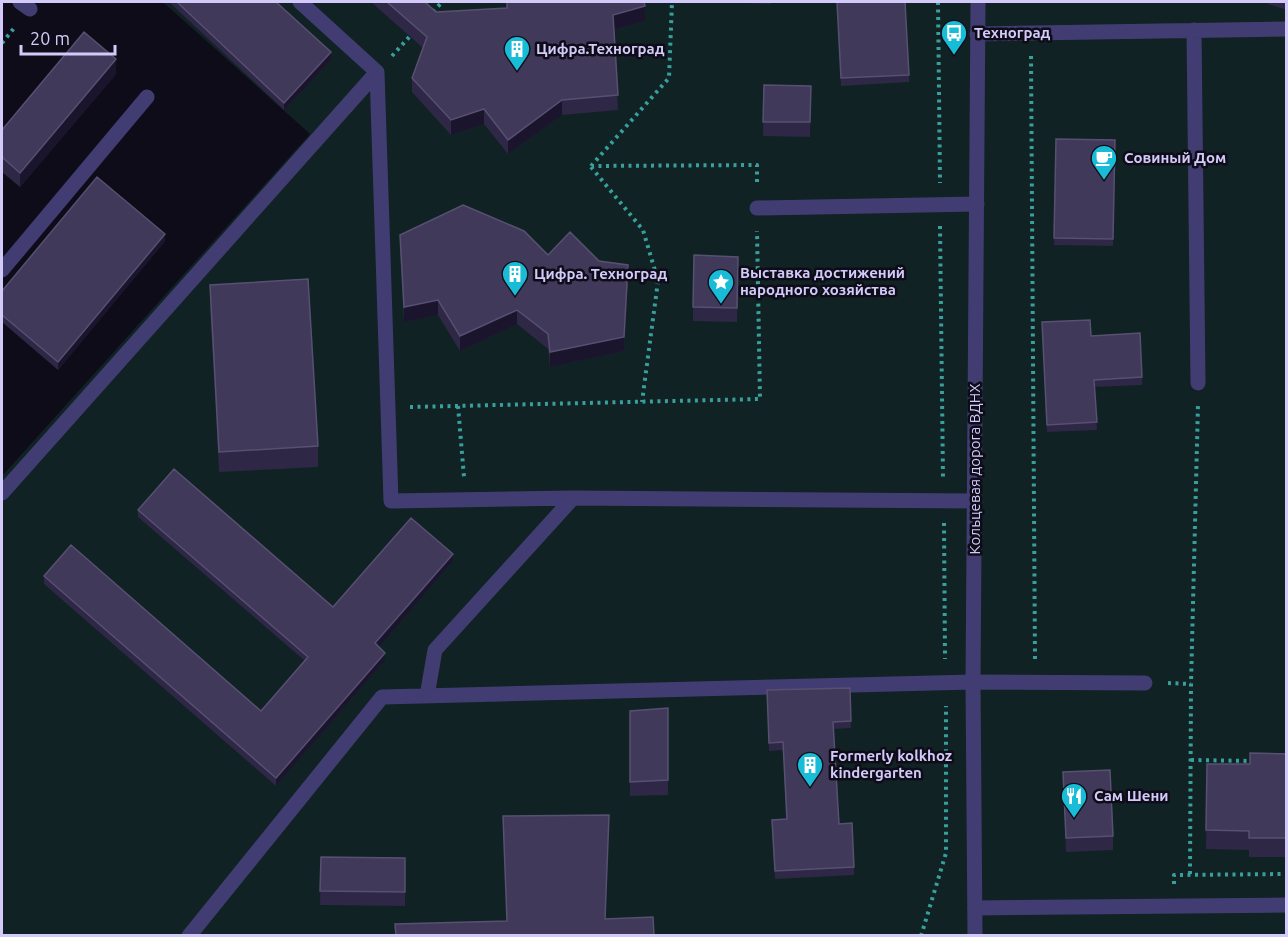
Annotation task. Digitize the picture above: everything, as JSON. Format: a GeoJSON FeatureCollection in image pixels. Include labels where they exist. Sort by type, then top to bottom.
{"type":"FeatureCollection","features":[{"type":"Feature","properties":{"kind":"street"},"geometry":{"type":"LineString","coordinates":[[300,2],[377,72],[391,501],[573,498],[975,501]]}},
{"type":"Feature","properties":{"kind":"street","name":"Кольцевая дорога ВДНХ"},"geometry":{"type":"LineString","coordinates":[[975,936],[973,682],[978,2]]}},
{"type":"Feature","properties":{"kind":"street"},"geometry":{"type":"LineString","coordinates":[[977,34],[1287,28]]}},
{"type":"Feature","properties":{"kind":"street"},"geometry":{"type":"LineString","coordinates":[[1194,30],[1198,383]]}},
{"type":"Feature","properties":{"kind":"street"},"geometry":{"type":"LineString","coordinates":[[2,493],[377,72]]}},
{"type":"Feature","properties":{"kind":"street"},"geometry":{"type":"LineString","coordinates":[[2,270],[147,97]]}},
{"type":"Feature","properties":{"kind":"street"},"geometry":{"type":"LineString","coordinates":[[757,208],[977,204]]}},
{"type":"Feature","properties":{"kind":"street"},"geometry":{"type":"LineString","coordinates":[[428,696],[435,650],[573,498]]}},
{"type":"Feature","properties":{"kind":"street"},"geometry":{"type":"LineString","coordinates":[[189,936],[382,697],[973,682],[1145,683]]}},
{"type":"Feature","properties":{"kind":"street"},"geometry":{"type":"LineString","coordinates":[[975,908],[1287,905]]}},
{"type":"Feature","properties":{"kind":"path"},"geometry":{"type":"LineString","coordinates":[[428,17],[442,2]]}},
{"type":"Feature","properties":{"kind":"path"},"geometry":{"type":"LineString","coordinates":[[591,166],[669,78],[672,2]]}},
{"type":"Feature","properties":{"kind":"path"},"geometry":{"type":"LineString","coordinates":[[921,936],[946,853],[938,2]]}},
{"type":"Feature","properties":{"kind":"path"},"geometry":{"type":"LineString","coordinates":[[377,72],[413,33]]}},
{"type":"Feature","properties":{"kind":"path"},"geometry":{"type":"LineString","coordinates":[[1031,34],[1035,682]]}},
{"type":"Feature","properties":{"kind":"path"},"geometry":{"type":"LineString","coordinates":[[388,408],[760,399],[757,165],[591,166]]}},
{"type":"Feature","properties":{"kind":"path"},"geometry":{"type":"LineString","coordinates":[[591,166],[642,230],[658,281],[642,402]]}},
{"type":"Feature","properties":{"kind":"path"},"geometry":{"type":"LineString","coordinates":[[1190,874],[1191,684],[1198,383]]}},
{"type":"Feature","properties":{"kind":"path"},"geometry":{"type":"LineString","coordinates":[[458,406],[465,500]]}},
{"type":"Feature","properties":{"kind":"path"},"geometry":{"type":"LineString","coordinates":[[1191,760],[1263,761]]}},
{"type":"Feature","properties":{"kind":"path"},"geometry":{"type":"LineString","coordinates":[[1174,906],[1174,875],[1287,874]]}},
{"type":"Feature","properties":{"kind":"shaded area","name":"Выставка достижений народного хозяйства"},"geometry":{"type":"Polygon","coordinates":[[[163,2],[1286,2],[1286,935],[2,936],[2,476],[310,134],[163,2]]]}},
{"type":"Feature","properties":{"kind":"building"},"geometry":{"type":"Polygon","coordinates":[[[177,2],[276,2],[331,52],[284,103],[177,2]]]}},
{"type":"Feature","properties":{"kind":"building","name":"Цифра.Техноград"},"geometry":{"type":"Polygon","coordinates":[[[387,2],[425,2],[436,12],[507,8],[507,2],[644,2],[645,6],[613,15],[618,95],[562,100],[508,140],[484,109],[451,120],[412,78],[427,37],[387,2]]]}},
{"type":"Feature","properties":{"kind":"building"},"geometry":{"type":"Polygon","coordinates":[[[837,2],[905,2],[909,75],[841,78],[837,2]]]}},
{"type":"Feature","properties":{"kind":"building"},"geometry":{"type":"Polygon","coordinates":[[[84,32],[116,59],[20,173],[2,157],[2,130],[84,32]]]}},
{"type":"Feature","properties":{"kind":"building"},"geometry":{"type":"Polygon","coordinates":[[[764,85],[811,86],[810,122],[763,122],[764,85]]]}},
{"type":"Feature","properties":{"kind":"building"},"geometry":{"type":"Polygon","coordinates":[[[1056,139],[1115,140],[1113,239],[1054,238],[1056,139]]]}},
{"type":"Feature","properties":{"kind":"building"},"geometry":{"type":"Polygon","coordinates":[[[97,177],[165,234],[58,362],[2,315],[2,291],[97,177]]]}},
{"type":"Feature","properties":{"kind":"building","name":"Цифра. Техноград"},"geometry":{"type":"Polygon","coordinates":[[[463,205],[524,231],[548,255],[570,232],[599,261],[628,265],[624,337],[550,352],[548,334],[517,310],[460,336],[438,300],[404,307],[400,235],[463,205]]]}},
{"type":"Feature","properties":{"kind":"building"},"geometry":{"type":"Polygon","coordinates":[[[694,255],[738,257],[737,308],[693,307],[694,255]]]}},
{"type":"Feature","properties":{"kind":"building"},"geometry":{"type":"Polygon","coordinates":[[[308,279],[318,446],[219,452],[210,285],[308,279]]]}},
{"type":"Feature","properties":{"kind":"building"},"geometry":{"type":"Polygon","coordinates":[[[1090,320],[1091,336],[1140,333],[1142,377],[1094,380],[1097,422],[1047,425],[1042,322],[1090,320]]]}},
{"type":"Feature","properties":{"kind":"building"},"geometry":{"type":"Polygon","coordinates":[[[174,469],[333,607],[411,518],[453,554],[375,643],[385,653],[276,778],[44,576],[71,545],[261,711],[308,657],[138,510],[174,469]]]}},
{"type":"Feature","properties":{"kind":"building","name":"Formerly kolkhoz kindergarten"},"geometry":{"type":"Polygon","coordinates":[[[850,688],[851,721],[833,722],[839,824],[852,823],[854,867],[775,871],[772,820],[787,819],[783,742],[769,743],[767,690],[850,688]]]}},
{"type":"Feature","properties":{"kind":"building"},"geometry":{"type":"Polygon","coordinates":[[[668,708],[668,780],[630,782],[630,711],[668,708]]]}},
{"type":"Feature","properties":{"kind":"building"},"geometry":{"type":"Polygon","coordinates":[[[1250,753],[1287,754],[1287,838],[1249,838],[1249,831],[1206,830],[1207,764],[1250,764],[1250,753]]]}},
{"type":"Feature","properties":{"kind":"building"},"geometry":{"type":"Polygon","coordinates":[[[1110,770],[1113,836],[1066,838],[1063,772],[1110,770]]]}},
{"type":"Feature","properties":{"kind":"building"},"geometry":{"type":"Polygon","coordinates":[[[609,815],[605,919],[653,917],[654,936],[396,936],[395,924],[507,921],[503,816],[609,815]]]}},
{"type":"Feature","properties":{"kind":"building"},"geometry":{"type":"Polygon","coordinates":[[[321,857],[405,858],[405,892],[320,891],[321,857]]]}},
{"type":"Feature","properties":{"kind":"place","name":"Техноград"},"geometry":{"type":"Point","coordinates":[954,56]}},
{"type":"Feature","properties":{"kind":"place","name":"Цифра.Техноград"},"geometry":{"type":"Point","coordinates":[517,72]}},
{"type":"Feature","properties":{"kind":"place","name":"Совиный Дом"},"geometry":{"type":"Point","coordinates":[1104,181]}},
{"type":"Feature","properties":{"kind":"place","name":"Цифра. Техноград"},"geometry":{"type":"Point","coordinates":[515,297]}},
{"type":"Feature","properties":{"kind":"place","name":"Выставка достижений народного хозяйства"},"geometry":{"type":"Point","coordinates":[721,305]}},
{"type":"Feature","properties":{"kind":"place","name":"Formerly kolkhoz kindergarten"},"geometry":{"type":"Point","coordinates":[810,788]}},
{"type":"Feature","properties":{"kind":"place","name":"Сам Шени"},"geometry":{"type":"Point","coordinates":[1074,819]}}]}
